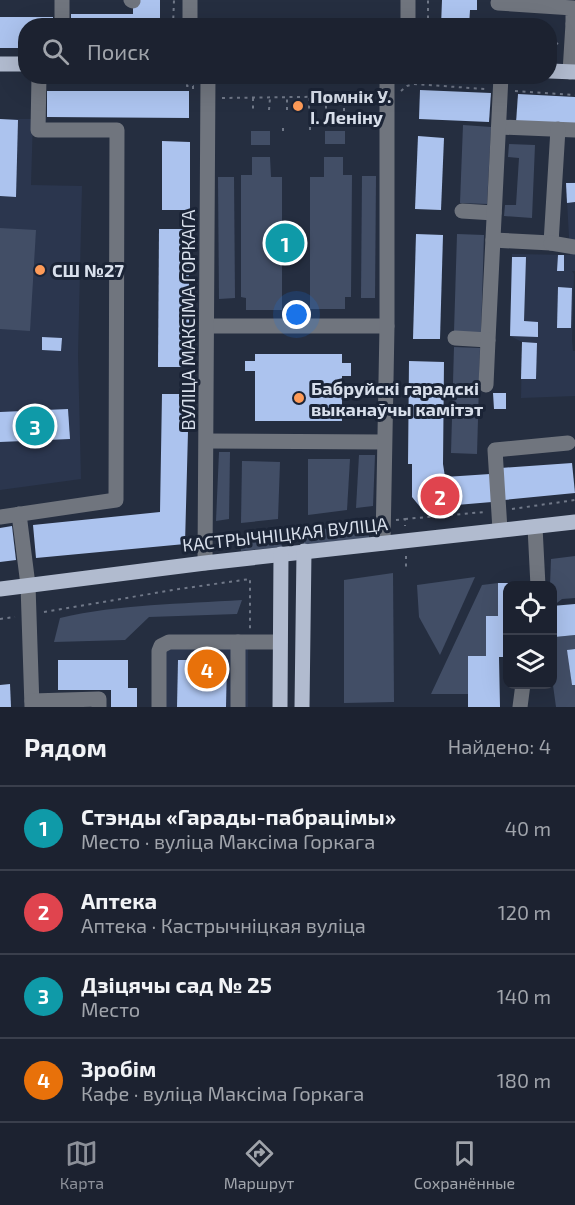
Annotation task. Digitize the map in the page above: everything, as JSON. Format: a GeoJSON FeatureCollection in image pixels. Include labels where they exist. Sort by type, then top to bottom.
{"type":"FeatureCollection","features":[{"type":"Feature","properties":{"kind":"main road"},"geometry":{"type":"LineString","coordinates":[[0,64],[18,64]]}},
{"type":"Feature","properties":{"kind":"main road"},"geometry":{"type":"LineString","coordinates":[[557,71],[572,72]]}},
{"type":"Feature","properties":{"kind":"main road","name":"КАСТРЫЧНІЦКАЯ ВУЛІЦА"},"geometry":{"type":"LineString","coordinates":[[0,589],[304,551],[575,522]]}},
{"type":"Feature","properties":{"kind":"main road"},"geometry":{"type":"LineString","coordinates":[[302,707],[304,551]]}},
{"type":"Feature","properties":{"kind":"main road"},"geometry":{"type":"LineString","coordinates":[[280,707],[281,554]]}},
{"type":"Feature","properties":{"kind":"street"},"geometry":{"type":"LineString","coordinates":[[62,0],[62,18]]}},
{"type":"Feature","properties":{"kind":"street"},"geometry":{"type":"LineString","coordinates":[[189,0],[189,18]]}},
{"type":"Feature","properties":{"kind":"street"},"geometry":{"type":"LineString","coordinates":[[408,0],[408,18]]}},
{"type":"Feature","properties":{"kind":"street"},"geometry":{"type":"LineString","coordinates":[[498,3],[573,8],[572,72]]}},
{"type":"Feature","properties":{"kind":"street"},"geometry":{"type":"LineString","coordinates":[[0,517],[116,500],[117,130],[38,130],[39,84]]}},
{"type":"Feature","properties":{"kind":"street","name":"ВУЛІЦА МАКСІМА ГОРКАГА"},"geometry":{"type":"LineString","coordinates":[[205,563],[208,84]]}},
{"type":"Feature","properties":{"kind":"street"},"geometry":{"type":"LineString","coordinates":[[384,543],[387,84]]}},
{"type":"Feature","properties":{"kind":"street"},"geometry":{"type":"LineString","coordinates":[[486,385],[501,84]]}},
{"type":"Feature","properties":{"kind":"street"},"geometry":{"type":"LineString","coordinates":[[499,127],[575,130]]}},
{"type":"Feature","properties":{"kind":"street"},"geometry":{"type":"LineString","coordinates":[[551,243],[558,129]]}},
{"type":"Feature","properties":{"kind":"street"},"geometry":{"type":"LineString","coordinates":[[462,211],[494,213]]}},
{"type":"Feature","properties":{"kind":"street"},"geometry":{"type":"LineString","coordinates":[[493,240],[551,243],[575,247]]}},
{"type":"Feature","properties":{"kind":"street"},"geometry":{"type":"LineString","coordinates":[[207,326],[387,326]]}},
{"type":"Feature","properties":{"kind":"street"},"geometry":{"type":"LineString","coordinates":[[455,338],[488,340]]}},
{"type":"Feature","properties":{"kind":"street"},"geometry":{"type":"LineString","coordinates":[[207,441],[384,442]]}},
{"type":"Feature","properties":{"kind":"street"},"geometry":{"type":"LineString","coordinates":[[500,530],[495,450],[568,443]]}},
{"type":"Feature","properties":{"kind":"street"},"geometry":{"type":"LineString","coordinates":[[20,514],[28,585],[32,704],[99,699],[99,707]]}},
{"type":"Feature","properties":{"kind":"street"},"geometry":{"type":"LineString","coordinates":[[536,527],[538,581]]}},
{"type":"Feature","properties":{"kind":"street"},"geometry":{"type":"LineString","coordinates":[[159,707],[159,651],[161,646],[169,642],[280,642]]}},
{"type":"Feature","properties":{"kind":"street"},"geometry":{"type":"LineString","coordinates":[[238,642],[238,707]]}},
{"type":"Feature","properties":{"kind":"street"},"geometry":{"type":"LineString","coordinates":[[520,707],[522,689]]}},
{"type":"Feature","properties":{"kind":"path"},"geometry":{"type":"LineString","coordinates":[[173,18],[174,0]]}},
{"type":"Feature","properties":{"kind":"path"},"geometry":{"type":"LineString","coordinates":[[428,0],[428,18]]}},
{"type":"Feature","properties":{"kind":"path"},"geometry":{"type":"LineString","coordinates":[[399,96],[401,90],[414,84]]}},
{"type":"Feature","properties":{"kind":"path"},"geometry":{"type":"LineString","coordinates":[[507,84],[575,95]]}},
{"type":"Feature","properties":{"kind":"path"},"geometry":{"type":"LineString","coordinates":[[215,99],[381,96]]}},
{"type":"Feature","properties":{"kind":"path"},"geometry":{"type":"LineString","coordinates":[[309,97],[309,110]]}},
{"type":"Feature","properties":{"kind":"path"},"geometry":{"type":"LineString","coordinates":[[326,97],[326,110]]}},
{"type":"Feature","properties":{"kind":"path"},"geometry":{"type":"LineString","coordinates":[[344,97],[344,111]]}},
{"type":"Feature","properties":{"kind":"path"},"geometry":{"type":"LineString","coordinates":[[253,98],[253,110]]}},
{"type":"Feature","properties":{"kind":"path"},"geometry":{"type":"LineString","coordinates":[[269,110],[270,98]]}},
{"type":"Feature","properties":{"kind":"path"},"geometry":{"type":"LineString","coordinates":[[287,98],[287,110]]}},
{"type":"Feature","properties":{"kind":"path"},"geometry":{"type":"LineString","coordinates":[[310,127],[310,134]]}},
{"type":"Feature","properties":{"kind":"path"},"geometry":{"type":"LineString","coordinates":[[283,128],[283,135]]}},
{"type":"Feature","properties":{"kind":"path"},"geometry":{"type":"LineString","coordinates":[[0,619],[250,579]]}},
{"type":"Feature","properties":{"kind":"shaded area","name":"СШ №27"},"geometry":{"type":"Polygon","coordinates":[[[0,119],[33,119],[31,185],[82,186],[78,355],[81,479],[0,490],[0,119]]]}},
{"type":"Feature","properties":{"kind":"shaded area"},"geometry":{"type":"Polygon","coordinates":[[[463,125],[491,127],[487,204],[460,203],[463,125]]]}},
{"type":"Feature","properties":{"kind":"shaded area"},"geometry":{"type":"Polygon","coordinates":[[[251,131],[270,131],[270,145],[251,145],[251,131]]]}},
{"type":"Feature","properties":{"kind":"shaded area"},"geometry":{"type":"Polygon","coordinates":[[[325,131],[345,131],[345,144],[325,144],[325,131]]]}},
{"type":"Feature","properties":{"kind":"shaded area"},"geometry":{"type":"Polygon","coordinates":[[[509,144],[535,145],[532,218],[504,216],[505,205],[516,205],[519,158],[508,157],[509,144]]]}},
{"type":"Feature","properties":{"kind":"shaded area"},"geometry":{"type":"Polygon","coordinates":[[[252,157],[270,157],[271,177],[282,177],[282,310],[246,310],[246,298],[241,297],[241,175],[252,175],[252,157]]]}},
{"type":"Feature","properties":{"kind":"shaded area"},"geometry":{"type":"Polygon","coordinates":[[[324,157],[343,157],[343,175],[352,175],[351,297],[345,297],[345,309],[310,309],[310,177],[324,177],[324,157]]]}},
{"type":"Feature","properties":{"kind":"shaded area"},"geometry":{"type":"Polygon","coordinates":[[[362,176],[376,176],[375,298],[361,298],[362,176]]]}},
{"type":"Feature","properties":{"kind":"shaded area"},"geometry":{"type":"Polygon","coordinates":[[[218,177],[234,177],[235,298],[219,299],[218,177]]]}},
{"type":"Feature","properties":{"kind":"shaded area"},"geometry":{"type":"Polygon","coordinates":[[[575,182],[572,340],[573,351],[575,351],[575,396],[521,398],[522,342],[510,336],[512,254],[570,255],[566,183],[575,182]]]}},
{"type":"Feature","properties":{"kind":"shaded area"},"geometry":{"type":"Polygon","coordinates":[[[0,228],[36,230],[30,331],[0,329],[0,228]]]}},
{"type":"Feature","properties":{"kind":"shaded area"},"geometry":{"type":"Polygon","coordinates":[[[457,234],[484,235],[481,333],[454,332],[457,234]]]}},
{"type":"Feature","properties":{"kind":"shaded area"},"geometry":{"type":"Polygon","coordinates":[[[454,347],[480,348],[477,454],[451,453],[454,347]]]}},
{"type":"Feature","properties":{"kind":"shaded area"},"geometry":{"type":"Polygon","coordinates":[[[219,452],[230,452],[229,519],[216,521],[219,452]]]}},
{"type":"Feature","properties":{"kind":"shaded area"},"geometry":{"type":"Polygon","coordinates":[[[359,455],[375,455],[373,506],[356,508],[359,455]]]}},
{"type":"Feature","properties":{"kind":"shaded area"},"geometry":{"type":"Polygon","coordinates":[[[308,459],[350,459],[347,510],[308,515],[308,459]]]}},
{"type":"Feature","properties":{"kind":"shaded area"},"geometry":{"type":"Polygon","coordinates":[[[242,461],[280,462],[278,519],[241,523],[242,461]]]}},
{"type":"Feature","properties":{"kind":"shaded area"},"geometry":{"type":"Polygon","coordinates":[[[369,524],[369,538],[304,545],[304,531],[369,524]]]}},
{"type":"Feature","properties":{"kind":"shaded area"},"geometry":{"type":"Polygon","coordinates":[[[280,535],[282,547],[241,551],[240,538],[280,535]]]}},
{"type":"Feature","properties":{"kind":"shaded area"},"geometry":{"type":"Polygon","coordinates":[[[575,556],[575,598],[562,599],[557,603],[557,581],[550,581],[551,559],[575,556]]]}},
{"type":"Feature","properties":{"kind":"shaded area"},"geometry":{"type":"Polygon","coordinates":[[[393,573],[394,702],[344,703],[344,580],[393,573]]]}},
{"type":"Feature","properties":{"kind":"shaded area"},"geometry":{"type":"Polygon","coordinates":[[[475,577],[440,655],[419,617],[417,585],[475,577]]]}},
{"type":"Feature","properties":{"kind":"shaded area"},"geometry":{"type":"Polygon","coordinates":[[[498,583],[498,616],[486,617],[486,656],[468,656],[468,694],[431,694],[482,585],[498,583]]]}},
{"type":"Feature","properties":{"kind":"shaded area"},"geometry":{"type":"Polygon","coordinates":[[[242,600],[237,614],[149,617],[125,640],[54,642],[60,618],[128,607],[242,600]]]}},
{"type":"Feature","properties":{"kind":"shaded area"},"geometry":{"type":"Polygon","coordinates":[[[575,635],[575,649],[568,650],[572,685],[575,685],[575,707],[556,707],[554,689],[557,689],[557,637],[575,635]]]}},
{"type":"Feature","properties":{"kind":"shaded area"},"geometry":{"type":"Polygon","coordinates":[[[157,642],[248,647],[248,707],[155,707],[157,642]]]}},
{"type":"Feature","properties":{"kind":"building"},"geometry":{"type":"Polygon","coordinates":[[[133,0],[160,0],[160,18],[71,18],[71,14],[133,14],[133,0]]]}},
{"type":"Feature","properties":{"kind":"building"},"geometry":{"type":"Polygon","coordinates":[[[442,0],[477,0],[477,10],[470,10],[470,18],[441,18],[442,0]]]}},
{"type":"Feature","properties":{"kind":"building"},"geometry":{"type":"Polygon","coordinates":[[[0,17],[53,17],[18,18],[18,48],[0,48],[0,17]]]}},
{"type":"Feature","properties":{"kind":"building"},"geometry":{"type":"Polygon","coordinates":[[[420,90],[491,93],[489,122],[419,119],[420,90]]]}},
{"type":"Feature","properties":{"kind":"building"},"geometry":{"type":"Polygon","coordinates":[[[47,91],[189,91],[189,118],[47,117],[47,91]]]}},
{"type":"Feature","properties":{"kind":"building"},"geometry":{"type":"Polygon","coordinates":[[[518,94],[575,97],[575,127],[516,123],[518,94]]]}},
{"type":"Feature","properties":{"kind":"building"},"geometry":{"type":"Polygon","coordinates":[[[0,119],[18,120],[16,197],[0,196],[0,119]]]}},
{"type":"Feature","properties":{"kind":"building"},"geometry":{"type":"Polygon","coordinates":[[[418,136],[444,138],[441,210],[415,209],[418,136]]]}},
{"type":"Feature","properties":{"kind":"building"},"geometry":{"type":"Polygon","coordinates":[[[162,141],[190,142],[190,210],[162,210],[162,141]]]}},
{"type":"Feature","properties":{"kind":"building"},"geometry":{"type":"Polygon","coordinates":[[[566,183],[575,183],[575,202],[567,203],[566,183]]]}},
{"type":"Feature","properties":{"kind":"building"},"geometry":{"type":"Polygon","coordinates":[[[159,229],[189,229],[189,367],[158,367],[159,229]]]}},
{"type":"Feature","properties":{"kind":"building"},"geometry":{"type":"Polygon","coordinates":[[[416,234],[443,235],[440,339],[413,339],[416,234]]]}},
{"type":"Feature","properties":{"kind":"building"},"geometry":{"type":"Polygon","coordinates":[[[558,255],[564,255],[564,271],[557,271],[558,255]]]}},
{"type":"Feature","properties":{"kind":"building"},"geometry":{"type":"Polygon","coordinates":[[[512,257],[526,257],[524,321],[538,322],[538,337],[510,336],[512,257]]]}},
{"type":"Feature","properties":{"kind":"building"},"geometry":{"type":"Polygon","coordinates":[[[558,287],[572,288],[571,328],[557,328],[558,287]]]}},
{"type":"Feature","properties":{"kind":"building"},"geometry":{"type":"Polygon","coordinates":[[[42,337],[62,338],[61,351],[42,350],[42,337]]]}},
{"type":"Feature","properties":{"kind":"building"},"geometry":{"type":"Polygon","coordinates":[[[522,342],[537,343],[536,379],[521,379],[522,342]]]}},
{"type":"Feature","properties":{"kind":"building","name":"Бабруйскі гарадскі выканаўчы камітэт"},"geometry":{"type":"Polygon","coordinates":[[[255,354],[342,354],[342,363],[351,363],[351,376],[342,376],[342,421],[255,421],[255,371],[245,371],[245,361],[255,361],[255,354]]]}},
{"type":"Feature","properties":{"kind":"building"},"geometry":{"type":"Polygon","coordinates":[[[409,361],[444,362],[443,464],[445,477],[490,474],[492,502],[421,508],[412,497],[412,464],[408,464],[409,361]]]}},
{"type":"Feature","properties":{"kind":"building"},"geometry":{"type":"Polygon","coordinates":[[[493,393],[506,393],[506,409],[494,409],[493,393]]]}},
{"type":"Feature","properties":{"kind":"building"},"geometry":{"type":"Polygon","coordinates":[[[162,394],[189,394],[185,544],[36,558],[33,525],[160,512],[162,394]]]}},
{"type":"Feature","properties":{"kind":"building"},"geometry":{"type":"Polygon","coordinates":[[[68,409],[70,439],[0,442],[0,412],[68,409]]]}},
{"type":"Feature","properties":{"kind":"building"},"geometry":{"type":"Polygon","coordinates":[[[572,463],[575,493],[504,500],[501,468],[572,463]]]}},
{"type":"Feature","properties":{"kind":"building"},"geometry":{"type":"Polygon","coordinates":[[[12,526],[16,560],[0,562],[0,528],[12,526]]]}},
{"type":"Feature","properties":{"kind":"building"},"geometry":{"type":"Polygon","coordinates":[[[498,583],[503,583],[503,657],[499,657],[500,707],[468,707],[468,656],[486,656],[486,616],[498,616],[498,583]]]}},
{"type":"Feature","properties":{"kind":"building"},"geometry":{"type":"Polygon","coordinates":[[[575,604],[575,635],[557,637],[557,606],[575,604]]]}},
{"type":"Feature","properties":{"kind":"building"},"geometry":{"type":"Polygon","coordinates":[[[575,649],[575,685],[572,685],[567,650],[575,649]]]}},
{"type":"Feature","properties":{"kind":"building"},"geometry":{"type":"Polygon","coordinates":[[[58,660],[128,660],[128,688],[137,688],[137,707],[111,707],[111,690],[58,690],[58,660]]]}},
{"type":"Feature","properties":{"kind":"building"},"geometry":{"type":"Polygon","coordinates":[[[178,660],[227,660],[226,707],[177,707],[178,660]]]}},
{"type":"Feature","properties":{"kind":"building"},"geometry":{"type":"Polygon","coordinates":[[[10,684],[11,707],[0,707],[0,685],[10,684]]]}},
{"type":"Feature","properties":{"kind":"place","name":"Помнік У. І. Леніну"},"geometry":{"type":"Point","coordinates":[298,106]}},
{"type":"Feature","properties":{"kind":"place","name":"Стэнды «Гарады-пабрацімы»"},"geometry":{"type":"Point","coordinates":[285,243]}},
{"type":"Feature","properties":{"kind":"place","name":"СШ №27"},"geometry":{"type":"Point","coordinates":[40,270]}},
{"type":"Feature","properties":{"kind":"place","name":"Бабруйскі гарадскі выканаўчы камітэт"},"geometry":{"type":"Point","coordinates":[299,398]}},
{"type":"Feature","properties":{"kind":"place","name":"Дзіцячы сад № 25"},"geometry":{"type":"Point","coordinates":[35,426]}},
{"type":"Feature","properties":{"kind":"place","name":"Аптека"},"geometry":{"type":"Point","coordinates":[440,496]}},
{"type":"Feature","properties":{"kind":"place","name":"Зробім"},"geometry":{"type":"Point","coordinates":[207,669]}}]}
